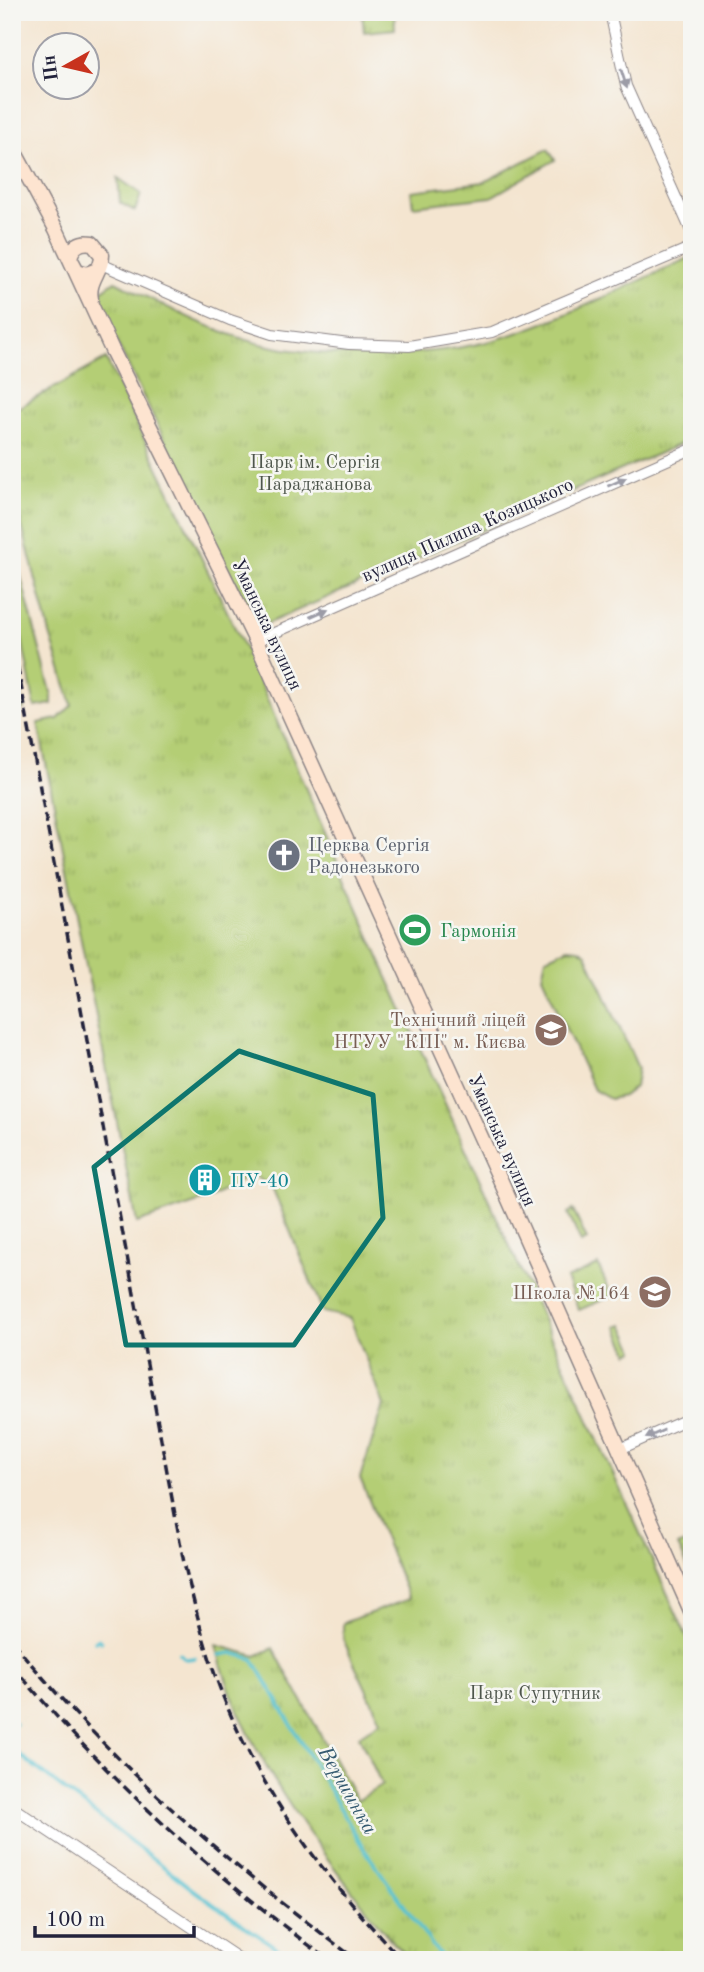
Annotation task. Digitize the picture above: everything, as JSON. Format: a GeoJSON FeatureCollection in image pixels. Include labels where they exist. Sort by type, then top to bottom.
{"type":"FeatureCollection","features":[{"type":"Feature","properties":{"kind":"street"},"geometry":{"type":"LineString","coordinates":[[610,12],[626,86],[692,233]]}},
{"type":"Feature","properties":{"kind":"street","name":"Уманська вулиця"},"geometry":{"type":"LineString","coordinates":[[12,147],[56,229],[256,641],[499,1177],[692,1613]]}},
{"type":"Feature","properties":{"kind":"street"},"geometry":{"type":"LineString","coordinates":[[56,229],[82,243],[96,246],[102,255],[89,292],[92,307]]}},
{"type":"Feature","properties":{"kind":"street"},"geometry":{"type":"LineString","coordinates":[[82,243],[71,253],[71,263],[81,274],[99,267],[230,320],[272,334],[349,344],[409,346],[492,332],[692,247]]}},
{"type":"Feature","properties":{"kind":"street","name":"вулиця Пилипа Козицького"},"geometry":{"type":"LineString","coordinates":[[256,641],[692,449]]}},
{"type":"Feature","properties":{"kind":"street"},"geometry":{"type":"LineString","coordinates":[[618,1450],[692,1417]]}},
{"type":"Feature","properties":{"kind":"street"},"geometry":{"type":"LineString","coordinates":[[12,1807],[241,1960]]}},
{"type":"Feature","properties":{"kind":"highlighted area"},"geometry":{"type":"Polygon","coordinates":[[[239,1051],[373,1095],[383,1218],[294,1345],[126,1345],[94,1167],[239,1051]]]}},
{"type":"Feature","properties":{"kind":"green space"},"geometry":{"type":"Polygon","coordinates":[[[362,12],[394,12],[395,29],[364,32],[362,12]]]}},
{"type":"Feature","properties":{"kind":"green space"},"geometry":{"type":"Polygon","coordinates":[[[548,149],[555,160],[491,197],[413,206],[411,191],[484,182],[548,149]]]}},
{"type":"Feature","properties":{"kind":"green space"},"geometry":{"type":"Polygon","coordinates":[[[118,178],[141,194],[135,211],[120,203],[118,178]]]}},
{"type":"Feature","properties":{"kind":"green space","name":"Парк ім. Сергія Параджанова"},"geometry":{"type":"Polygon","coordinates":[[[689,258],[692,265],[692,439],[257,628],[94,296],[115,281],[223,332],[261,344],[347,354],[412,353],[473,345],[523,331],[595,302],[689,258]]]}},
{"type":"Feature","properties":{"kind":"green space","name":"Парк Супутник"},"geometry":{"type":"Polygon","coordinates":[[[106,359],[248,655],[380,960],[692,1648],[692,1960],[413,1960],[394,1944],[289,1803],[266,1766],[229,1687],[216,1645],[256,1656],[273,1648],[357,1801],[382,1785],[359,1736],[381,1721],[343,1639],[343,1623],[409,1599],[360,1478],[384,1405],[350,1318],[323,1312],[273,1189],[252,1174],[210,1198],[137,1223],[38,723],[58,719],[72,705],[50,634],[12,488],[12,411],[106,359]]]}},
{"type":"Feature","properties":{"kind":"green space"},"geometry":{"type":"Polygon","coordinates":[[[12,543],[52,704],[35,707],[12,588],[12,543]]]}},
{"type":"Feature","properties":{"kind":"green space"},"geometry":{"type":"Polygon","coordinates":[[[12,654],[24,709],[12,711],[12,654]]]}},
{"type":"Feature","properties":{"kind":"green space"},"geometry":{"type":"Polygon","coordinates":[[[568,948],[578,949],[586,954],[638,1068],[635,1087],[623,1096],[610,1099],[594,1090],[542,976],[546,958],[568,948]]]}},
{"type":"Feature","properties":{"kind":"green space"},"geometry":{"type":"Polygon","coordinates":[[[573,1210],[587,1240],[581,1243],[568,1213],[573,1210]]]}},
{"type":"Feature","properties":{"kind":"green space"},"geometry":{"type":"Polygon","coordinates":[[[598,1265],[612,1296],[579,1310],[566,1279],[598,1265]]]}},
{"type":"Feature","properties":{"kind":"green space"},"geometry":{"type":"Polygon","coordinates":[[[623,1324],[635,1350],[629,1353],[617,1327],[623,1324]]]}},
{"type":"Feature","properties":{"kind":"green space"},"geometry":{"type":"Polygon","coordinates":[[[692,1540],[692,1575],[678,1546],[692,1540]]]}},
{"type":"Feature","properties":{"kind":"waterway","name":"Вершинка"},"geometry":{"type":"LineString","coordinates":[[95,1642],[98,1639],[101,1642]]}},
{"type":"Feature","properties":{"kind":"waterway","name":"Вершинка"},"geometry":{"type":"LineString","coordinates":[[179,1653],[186,1659],[195,1658]]}},
{"type":"Feature","properties":{"kind":"waterway","name":"Вершинка"},"geometry":{"type":"LineString","coordinates":[[219,1655],[232,1653],[253,1659],[364,1849],[443,1960]]}},
{"type":"Feature","properties":{"kind":"waterway"},"geometry":{"type":"LineString","coordinates":[[12,1749],[196,1892],[294,1960]]}},
{"type":"Feature","properties":{"kind":"railway"},"geometry":{"type":"LineString","coordinates":[[12,637],[184,1563],[204,1641],[228,1707],[267,1786],[316,1860],[402,1960]]}},
{"type":"Feature","properties":{"kind":"railway"},"geometry":{"type":"LineString","coordinates":[[12,1641],[90,1730],[174,1811],[264,1888],[357,1960]]}},
{"type":"Feature","properties":{"kind":"railway"},"geometry":{"type":"LineString","coordinates":[[12,1665],[122,1785],[243,1893],[329,1960]]}},
{"type":"Feature","properties":{"kind":"place","name":"Церква Сергія Радонезького"},"geometry":{"type":"Point","coordinates":[284,855]}},
{"type":"Feature","properties":{"kind":"place","name":"Гармонія"},"geometry":{"type":"Point","coordinates":[415,930]}},
{"type":"Feature","properties":{"kind":"place","name":"Технічний ліцей НТУУ \"КПІ\" м. Києва"},"geometry":{"type":"Point","coordinates":[551,1030]}},
{"type":"Feature","properties":{"kind":"place","name":"ПУ-40"},"geometry":{"type":"Point","coordinates":[205,1180]}},
{"type":"Feature","properties":{"kind":"place","name":"Школа №164"},"geometry":{"type":"Point","coordinates":[655,1292]}}]}
